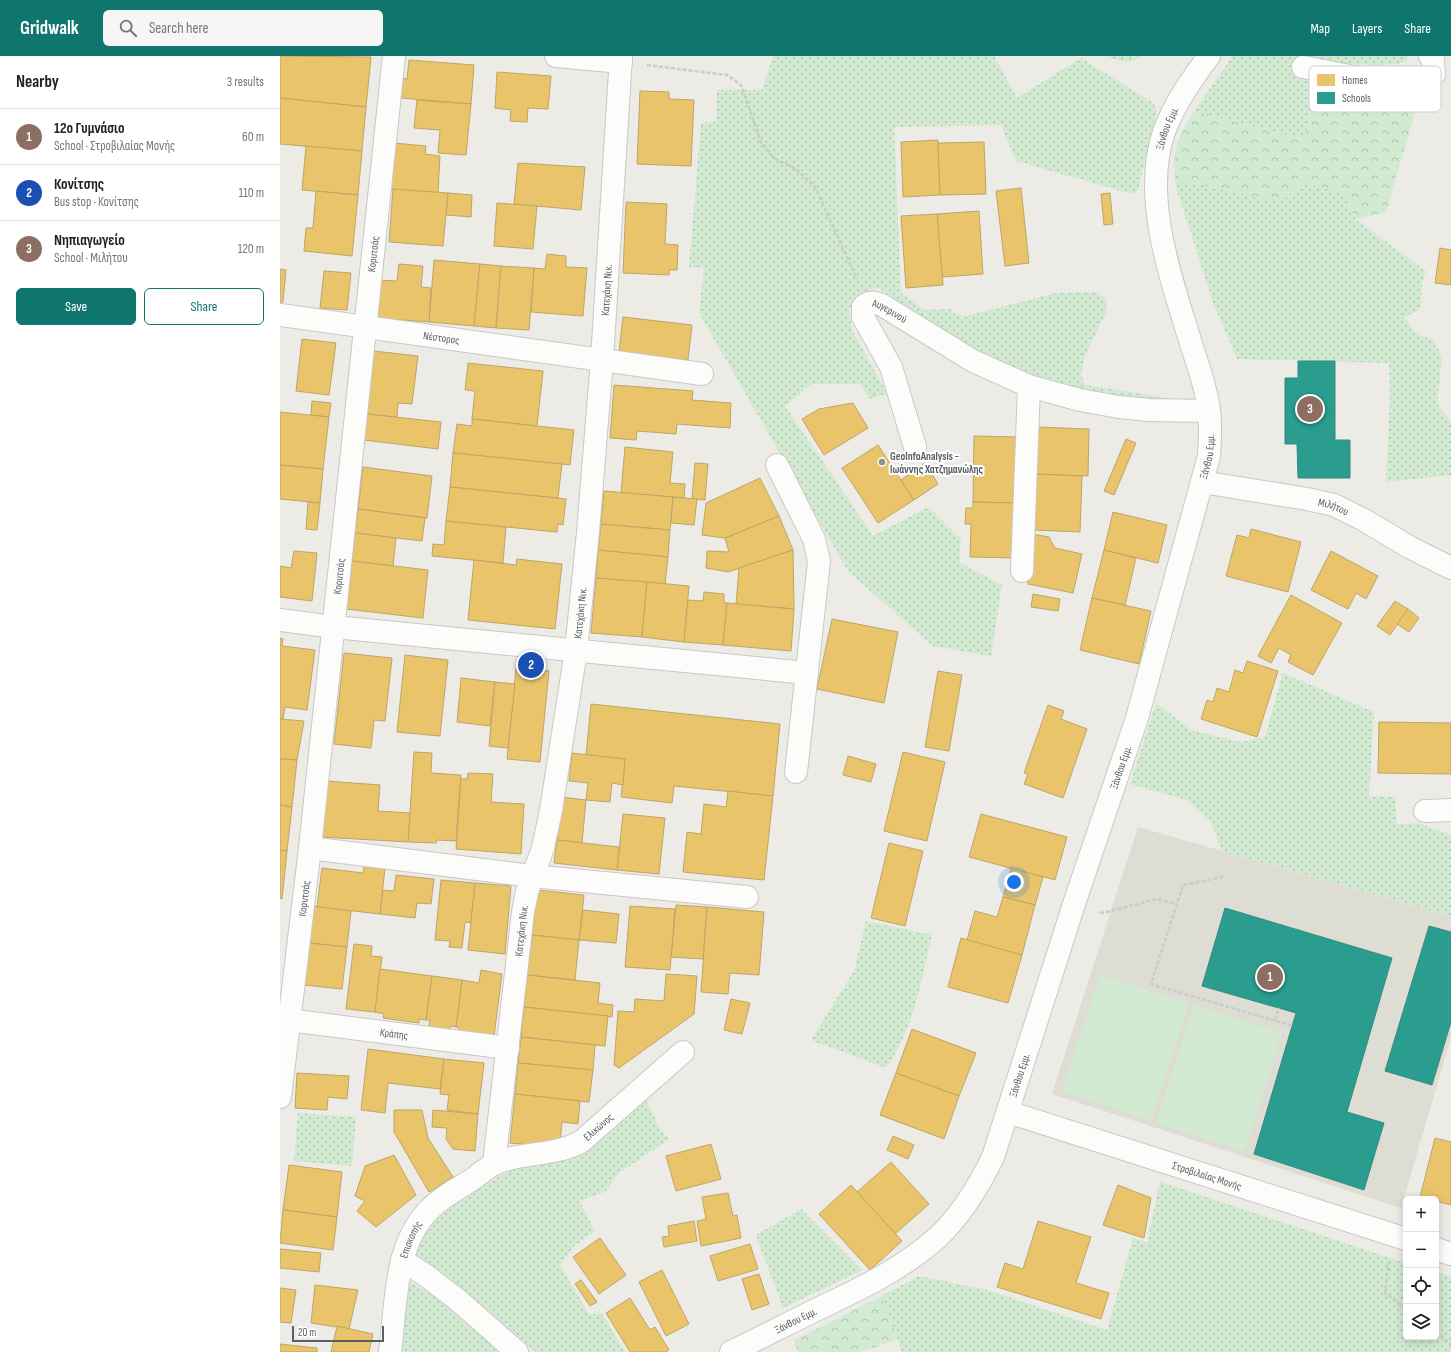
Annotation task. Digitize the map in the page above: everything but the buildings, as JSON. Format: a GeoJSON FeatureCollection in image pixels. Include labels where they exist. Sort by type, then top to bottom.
{"type":"FeatureCollection","features":[{"type":"Feature","properties":{"kind":"street","name":"Κορυτσάς"},"geometry":{"type":"LineString","coordinates":[[280,1097],[284,1019],[310,848],[394,56]]}},
{"type":"Feature","properties":{"kind":"street"},"geometry":{"type":"LineString","coordinates":[[556,56],[621,59]]}},
{"type":"Feature","properties":{"kind":"street","name":"Ξάνθου Εμμ."},"geometry":{"type":"LineString","coordinates":[[731,1352],[870,1284],[898,1267],[938,1236],[956,1216],[984,1175],[993,1157],[1074,904],[1137,718],[1209,456],[1209,411],[1206,396],[1172,283],[1160,229],[1157,189],[1159,153],[1165,131],[1180,99],[1209,56]]}},
{"type":"Feature","properties":{"kind":"street"},"geometry":{"type":"LineString","coordinates":[[1430,56],[1433,60],[1433,66]]}},
{"type":"Feature","properties":{"kind":"street","name":"Κατεχάκη Νικ."},"geometry":{"type":"LineString","coordinates":[[494,1164],[523,912],[532,876],[543,848],[551,810],[576,651],[588,532],[602,360],[621,59]]}},
{"type":"Feature","properties":{"kind":"street"},"geometry":{"type":"LineString","coordinates":[[1303,67],[1309,68]]}},
{"type":"Feature","properties":{"kind":"street","name":"Αυγερινού"},"geometry":{"type":"LineString","coordinates":[[915,447],[891,367],[863,317],[863,307],[870,302],[882,304],[973,361],[1029,386],[1080,400],[1119,407],[1149,410],[1209,411]]}},
{"type":"Feature","properties":{"kind":"street","name":"Νέστορος"},"geometry":{"type":"LineString","coordinates":[[280,315],[702,374]]}},
{"type":"Feature","properties":{"kind":"street"},"geometry":{"type":"LineString","coordinates":[[1022,571],[1029,386]]}},
{"type":"Feature","properties":{"kind":"street"},"geometry":{"type":"LineString","coordinates":[[777,465],[818,550],[819,576],[796,772]]}},
{"type":"Feature","properties":{"kind":"street","name":"Μιλήτου"},"geometry":{"type":"LineString","coordinates":[[1202,482],[1307,499],[1334,505],[1364,520],[1410,548],[1451,568]]}},
{"type":"Feature","properties":{"kind":"street"},"geometry":{"type":"LineString","coordinates":[[280,620],[334,627],[807,673]]}},
{"type":"Feature","properties":{"kind":"street"},"geometry":{"type":"LineString","coordinates":[[1425,811],[1451,810]]}},
{"type":"Feature","properties":{"kind":"street"},"geometry":{"type":"LineString","coordinates":[[310,848],[532,876],[747,897]]}},
{"type":"Feature","properties":{"kind":"street","name":"Κράπης"},"geometry":{"type":"LineString","coordinates":[[284,1019],[508,1048]]}},
{"type":"Feature","properties":{"kind":"street","name":"Ελικώνος"},"geometry":{"type":"LineString","coordinates":[[494,1164],[528,1155],[560,1150],[577,1144],[604,1124],[683,1052]]}},
{"type":"Feature","properties":{"kind":"street","name":"Στροβιλαίας Μονής"},"geometry":{"type":"LineString","coordinates":[[1008,1112],[1400,1237]]}},
{"type":"Feature","properties":{"kind":"street","name":"Επισκοπής"},"geometry":{"type":"LineString","coordinates":[[390,1352],[402,1260],[414,1228],[428,1210],[494,1164]]}},
{"type":"Feature","properties":{"kind":"street"},"geometry":{"type":"LineString","coordinates":[[1439,1250],[1451,1254]]}},
{"type":"Feature","properties":{"kind":"street"},"geometry":{"type":"LineString","coordinates":[[402,1260],[428,1277],[459,1301],[517,1352]]}},
{"type":"Feature","properties":{"kind":"path"},"geometry":{"type":"LineString","coordinates":[[621,59],[727,75],[741,85],[761,142],[775,158],[796,169],[815,187],[870,302]]}},
{"type":"Feature","properties":{"kind":"path"},"geometry":{"type":"LineString","coordinates":[[1223,877],[1183,885],[1151,984],[1293,1026]]}},
{"type":"Feature","properties":{"kind":"path"},"geometry":{"type":"LineString","coordinates":[[1103,913],[1157,899],[1177,904]]}},
{"type":"Feature","properties":{"kind":"path"},"geometry":{"type":"LineString","coordinates":[[1274,1020],[1279,1008]]}},
{"type":"Feature","properties":{"kind":"path"},"geometry":{"type":"LineString","coordinates":[[1400,1237],[1384,1293],[1403,1307]]}},
{"type":"Feature","properties":{"kind":"path"},"geometry":{"type":"LineString","coordinates":[[1439,1334],[1451,1345]]}},
{"type":"Feature","properties":{"kind":"shaded area"},"geometry":{"type":"Polygon","coordinates":[[[1138,827],[1451,916],[1451,1038],[1405,1196],[1403,1196],[1401,1208],[1052,1094],[1138,827]]]}},
{"type":"Feature","properties":{"kind":"green space"},"geometry":{"type":"Polygon","coordinates":[[[773,56],[994,56],[1017,98],[1081,58],[1153,103],[1157,111],[1138,189],[1134,193],[1129,193],[1016,161],[1001,125],[894,127],[901,293],[924,310],[950,309],[953,313],[966,316],[1056,293],[1097,292],[1106,299],[1106,312],[1084,358],[1081,374],[1085,385],[1161,397],[1168,399],[1170,404],[1075,390],[1005,367],[939,331],[877,287],[856,297],[849,310],[852,330],[887,393],[870,399],[861,384],[812,384],[785,406],[873,536],[928,507],[961,539],[959,562],[1002,585],[991,656],[933,646],[848,571],[699,313],[704,268],[689,267],[701,123],[717,121],[717,90],[762,90],[773,56]]]}},
{"type":"Feature","properties":{"kind":"green space"},"geometry":{"type":"Polygon","coordinates":[[[1107,56],[1140,56],[1132,61],[1124,61],[1107,56]]]}},
{"type":"Feature","properties":{"kind":"green space"},"geometry":{"type":"Polygon","coordinates":[[[1233,56],[1408,56],[1406,61],[1397,64],[1385,65],[1303,60],[1307,75],[1309,76],[1309,112],[1310,112],[1305,139],[1194,111],[1233,56]]]}},
{"type":"Feature","properties":{"kind":"green space"},"geometry":{"type":"Polygon","coordinates":[[[1194,111],[1305,139],[1310,112],[1415,112],[1386,212],[1356,219],[1342,192],[1305,184],[1279,202],[1184,181],[1176,187],[1174,164],[1176,147],[1194,111]]]}},
{"type":"Feature","properties":{"kind":"green space"},"geometry":{"type":"Polygon","coordinates":[[[1183,181],[1279,202],[1305,184],[1342,192],[1356,220],[1426,271],[1422,282],[1421,308],[1404,318],[1419,336],[1433,339],[1442,357],[1437,404],[1451,422],[1451,475],[1386,482],[1390,397],[1389,363],[1237,359],[1214,305],[1176,187],[1183,181]]]}},
{"type":"Feature","properties":{"kind":"green space"},"geometry":{"type":"Polygon","coordinates":[[[1283,673],[1374,712],[1369,796],[1395,797],[1397,825],[1417,823],[1451,835],[1451,916],[1222,851],[1211,822],[1187,800],[1130,784],[1156,703],[1191,730],[1240,742],[1265,737],[1283,673]]]}},
{"type":"Feature","properties":{"kind":"green space"},"geometry":{"type":"Polygon","coordinates":[[[866,921],[932,935],[920,987],[910,1021],[896,1053],[886,1068],[811,1040],[854,971],[866,921]]]}},
{"type":"Feature","properties":{"kind":"green space"},"geometry":{"type":"Polygon","coordinates":[[[1100,975],[1189,1004],[1151,1121],[1062,1091],[1100,975]]]}},
{"type":"Feature","properties":{"kind":"green space"},"geometry":{"type":"Polygon","coordinates":[[[1194,1005],[1282,1033],[1244,1150],[1156,1123],[1194,1005]]]}},
{"type":"Feature","properties":{"kind":"green space"},"geometry":{"type":"Polygon","coordinates":[[[647,1101],[659,1128],[669,1139],[619,1173],[605,1192],[579,1201],[595,1231],[574,1246],[560,1265],[589,1314],[602,1314],[625,1352],[536,1352],[478,1303],[414,1256],[419,1235],[433,1217],[456,1201],[509,1171],[529,1164],[563,1160],[583,1154],[629,1111],[647,1101]]]}},
{"type":"Feature","properties":{"kind":"green space"},"geometry":{"type":"Polygon","coordinates":[[[298,1113],[356,1117],[352,1166],[294,1161],[298,1113]]]}},
{"type":"Feature","properties":{"kind":"green space"},"geometry":{"type":"Polygon","coordinates":[[[1160,1182],[1403,1262],[1403,1340],[1439,1340],[1439,1273],[1451,1277],[1451,1352],[902,1352],[882,1296],[919,1276],[987,1290],[1107,1330],[1133,1238],[1147,1243],[1160,1182]]]}},
{"type":"Feature","properties":{"kind":"green space"},"geometry":{"type":"Polygon","coordinates":[[[801,1209],[862,1270],[783,1308],[756,1235],[801,1209]]]}},
{"type":"Feature","properties":{"kind":"green space"},"geometry":{"type":"Polygon","coordinates":[[[409,1282],[445,1304],[499,1352],[402,1352],[409,1282]]]}},
{"type":"Feature","properties":{"kind":"green space"},"geometry":{"type":"Polygon","coordinates":[[[882,1296],[898,1339],[861,1352],[798,1352],[794,1340],[882,1296]]]}},
{"type":"Feature","properties":{"kind":"place","name":"Νηπιαγωγείο"},"geometry":{"type":"Point","coordinates":[1310,409]}},
{"type":"Feature","properties":{"kind":"place","name":"GeoInfoAnalysis - Ιωάννης Χατζημανώλης"},"geometry":{"type":"Point","coordinates":[882,462]}},
{"type":"Feature","properties":{"kind":"place","name":"Κονίτσης"},"geometry":{"type":"Point","coordinates":[531,665]}},
{"type":"Feature","properties":{"kind":"place","name":"12o Γυμνάσιο"},"geometry":{"type":"Point","coordinates":[1270,977]}}]}
